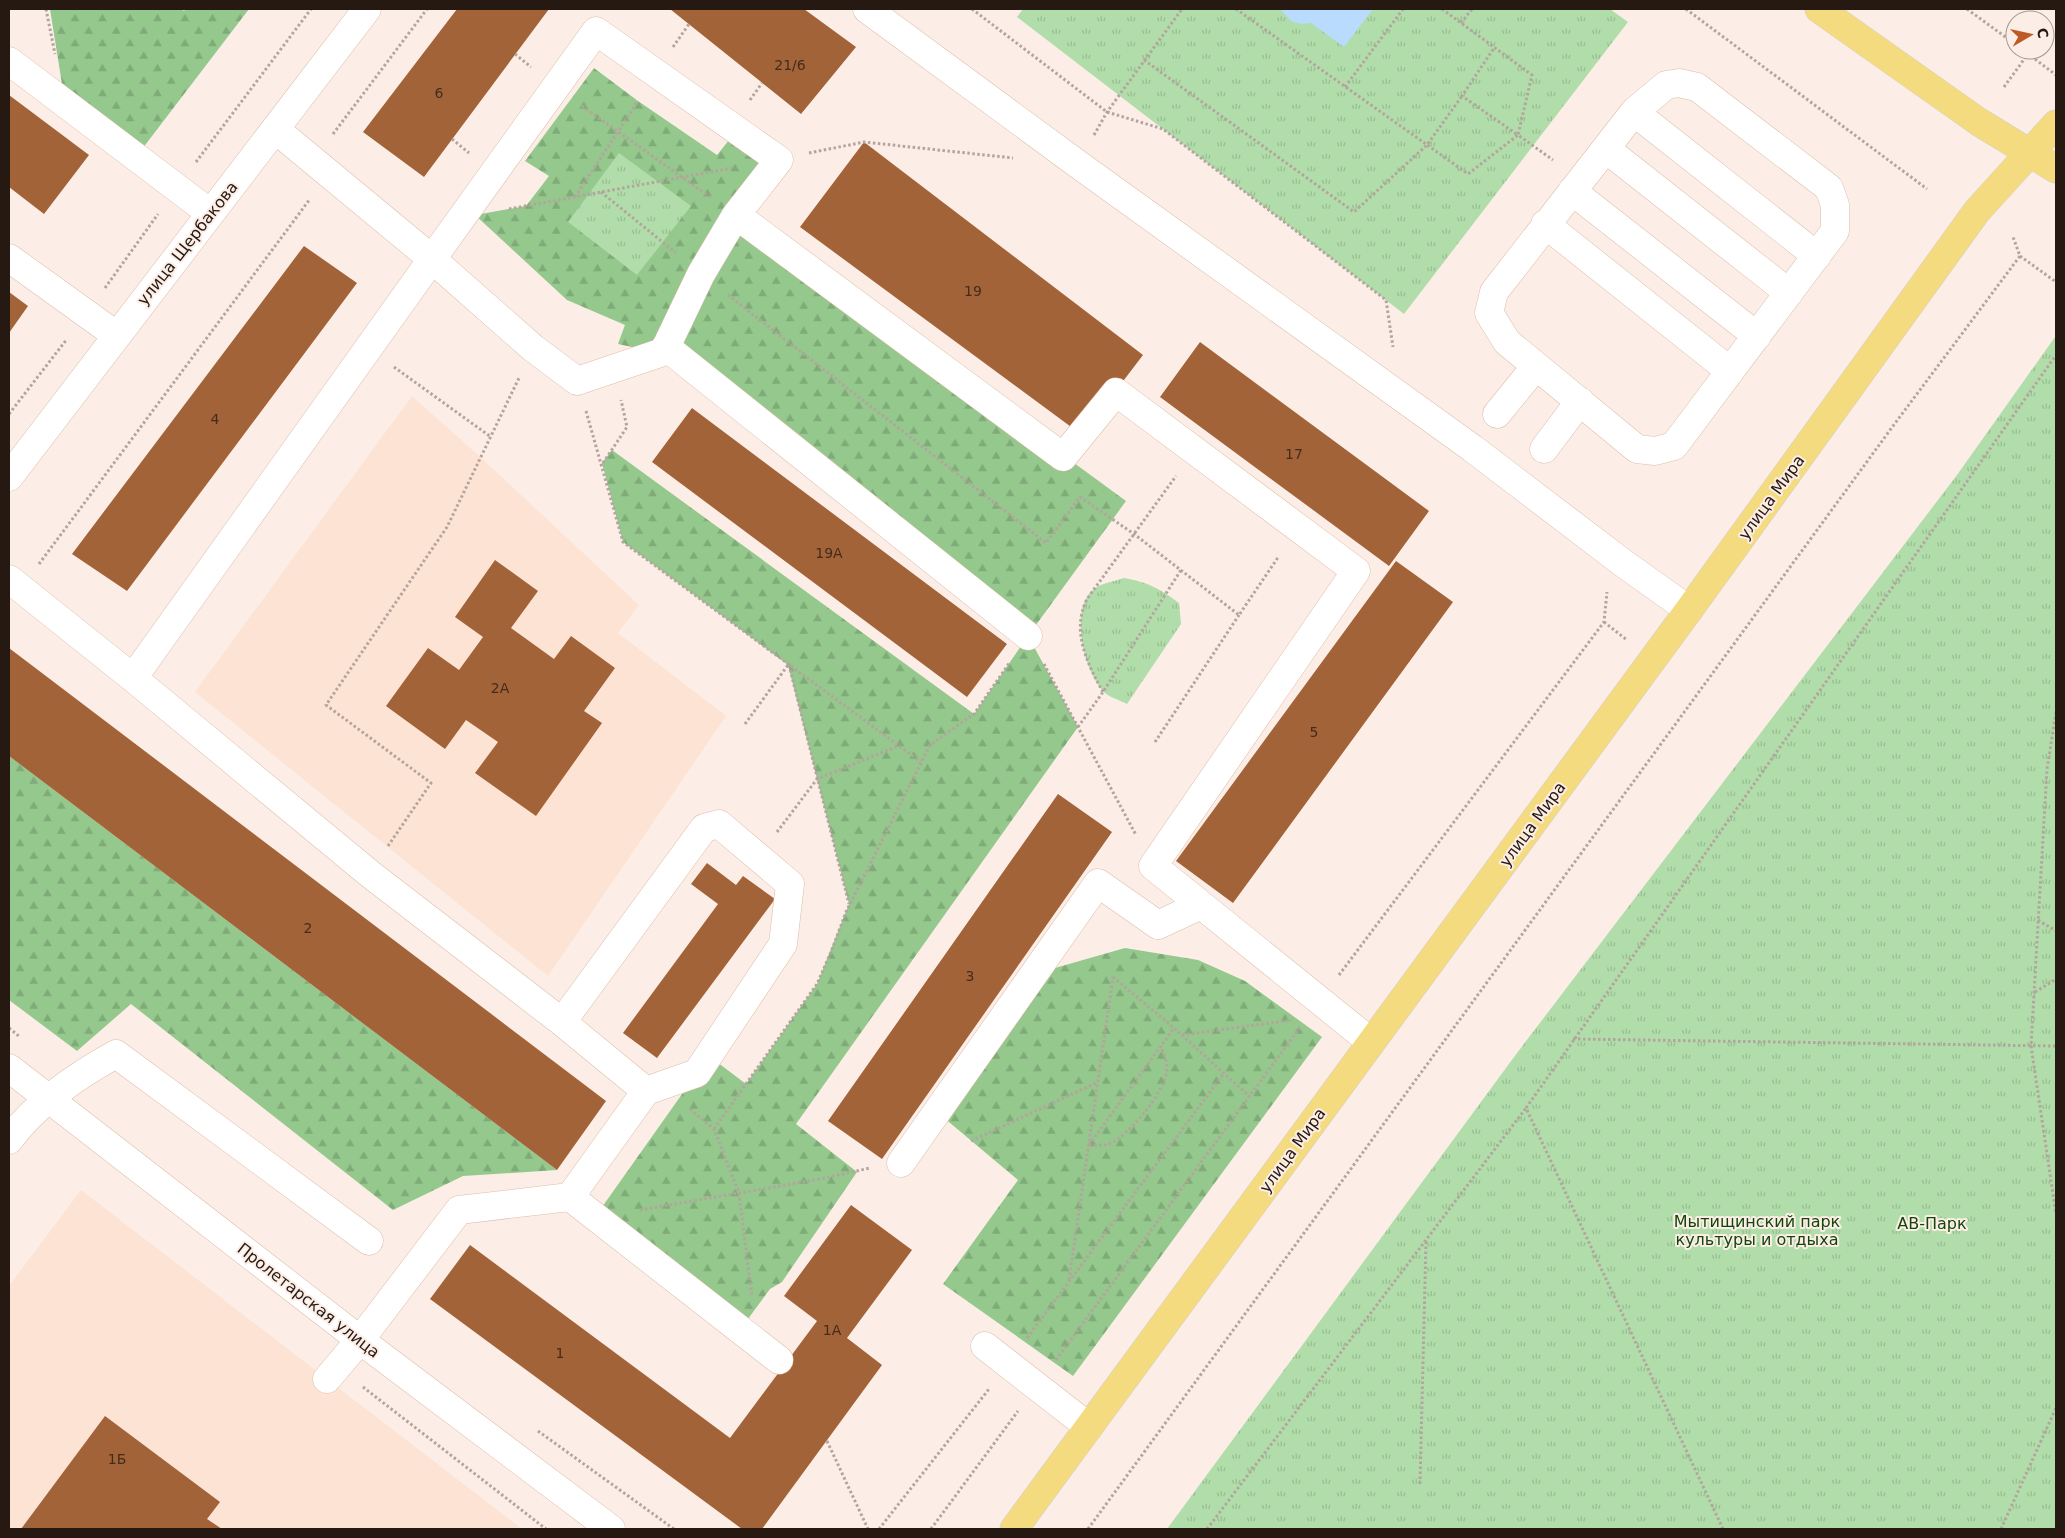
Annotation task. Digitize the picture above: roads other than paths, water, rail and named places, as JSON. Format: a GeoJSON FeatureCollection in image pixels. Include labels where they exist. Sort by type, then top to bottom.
{"type":"FeatureCollection","features":[{"type":"Feature","properties":{"kind":"main road"},"geometry":{"type":"LineString","coordinates":[[1818,9],[1979,122],[2056,169]]}},
{"type":"Feature","properties":{"kind":"main road","name":"улица Мира"},"geometry":{"type":"LineString","coordinates":[[1014,1529],[1689,610],[1977,211],[2056,124]]}},
{"type":"Feature","properties":{"kind":"street","name":"улица Щербакова"},"geometry":{"type":"LineString","coordinates":[[9,477],[367,9]]}},
{"type":"Feature","properties":{"kind":"street"},"geometry":{"type":"LineString","coordinates":[[867,9],[1078,165],[1472,448],[1623,564],[1689,610]]}},
{"type":"Feature","properties":{"kind":"street"},"geometry":{"type":"LineString","coordinates":[[133,678],[368,348],[432,259],[596,31],[779,160],[736,216],[701,274],[666,347],[660,353],[577,381],[533,348],[432,259],[275,129]]}},
{"type":"Feature","properties":{"kind":"street"},"geometry":{"type":"LineString","coordinates":[[9,60],[210,213]]}},
{"type":"Feature","properties":{"kind":"street"},"geometry":{"type":"LineString","coordinates":[[1679,83],[1697,87],[1829,188],[1835,205],[1835,231],[1674,446],[1655,451],[1637,449],[1507,342],[1489,313],[1494,292],[1634,112],[1666,86],[1679,83]]}},
{"type":"Feature","properties":{"kind":"street"},"geometry":{"type":"LineString","coordinates":[[1634,112],[1816,256]]}},
{"type":"Feature","properties":{"kind":"street"},"geometry":{"type":"LineString","coordinates":[[1606,149],[1789,293]]}},
{"type":"Feature","properties":{"kind":"street"},"geometry":{"type":"LineString","coordinates":[[1572,192],[1756,336]]}},
{"type":"Feature","properties":{"kind":"street"},"geometry":{"type":"LineString","coordinates":[[736,216],[1063,457],[1116,392],[1356,571],[1153,866],[1200,905],[1314,1009],[1371,1042]]}},
{"type":"Feature","properties":{"kind":"street"},"geometry":{"type":"LineString","coordinates":[[1546,224],[1730,371]]}},
{"type":"Feature","properties":{"kind":"street"},"geometry":{"type":"LineString","coordinates":[[9,258],[116,335]]}},
{"type":"Feature","properties":{"kind":"street"},"geometry":{"type":"LineString","coordinates":[[666,347],[1028,636]]}},
{"type":"Feature","properties":{"kind":"street"},"geometry":{"type":"LineString","coordinates":[[1497,414],[1536,366]]}},
{"type":"Feature","properties":{"kind":"street"},"geometry":{"type":"LineString","coordinates":[[1544,449],[1580,401]]}},
{"type":"Feature","properties":{"kind":"street"},"geometry":{"type":"LineString","coordinates":[[9,579],[133,678],[370,874],[562,1022],[646,1091]]}},
{"type":"Feature","properties":{"kind":"street"},"geometry":{"type":"LineString","coordinates":[[562,1022],[704,828],[719,824],[790,884],[783,944],[697,1073],[646,1091],[570,1198]]}},
{"type":"Feature","properties":{"kind":"street"},"geometry":{"type":"LineString","coordinates":[[905,1157],[1098,883],[1158,925],[1200,905]]}},
{"type":"Feature","properties":{"kind":"street"},"geometry":{"type":"LineString","coordinates":[[9,1140],[25,1121],[50,1099],[85,1071],[116,1054],[369,1241]]}},
{"type":"Feature","properties":{"kind":"street","name":"Пролетарская улица"},"geometry":{"type":"LineString","coordinates":[[9,1068],[360,1340],[611,1529]]}},
{"type":"Feature","properties":{"kind":"street"},"geometry":{"type":"LineString","coordinates":[[327,1379],[360,1340],[459,1210],[570,1198],[778,1360]]}},
{"type":"Feature","properties":{"kind":"street"},"geometry":{"type":"LineString","coordinates":[[985,1346],[1089,1428]]}},
{"type":"Feature","properties":{"kind":"water"},"geometry":{"type":"Polygon","coordinates":[[[1280,9],[1373,9],[1344,47],[1311,23],[1301,24],[1291,21],[1280,9]]]}},
{"type":"Feature","properties":{"kind":"park label","name":"АВ-Парк"},"geometry":{"type":"Point","coordinates":[1932,1223]}},
{"type":"Feature","properties":{"kind":"park label","name":"Мытищинский парк культуры и отдыха"},"geometry":{"type":"Point","coordinates":[1757,1230]}}]}
